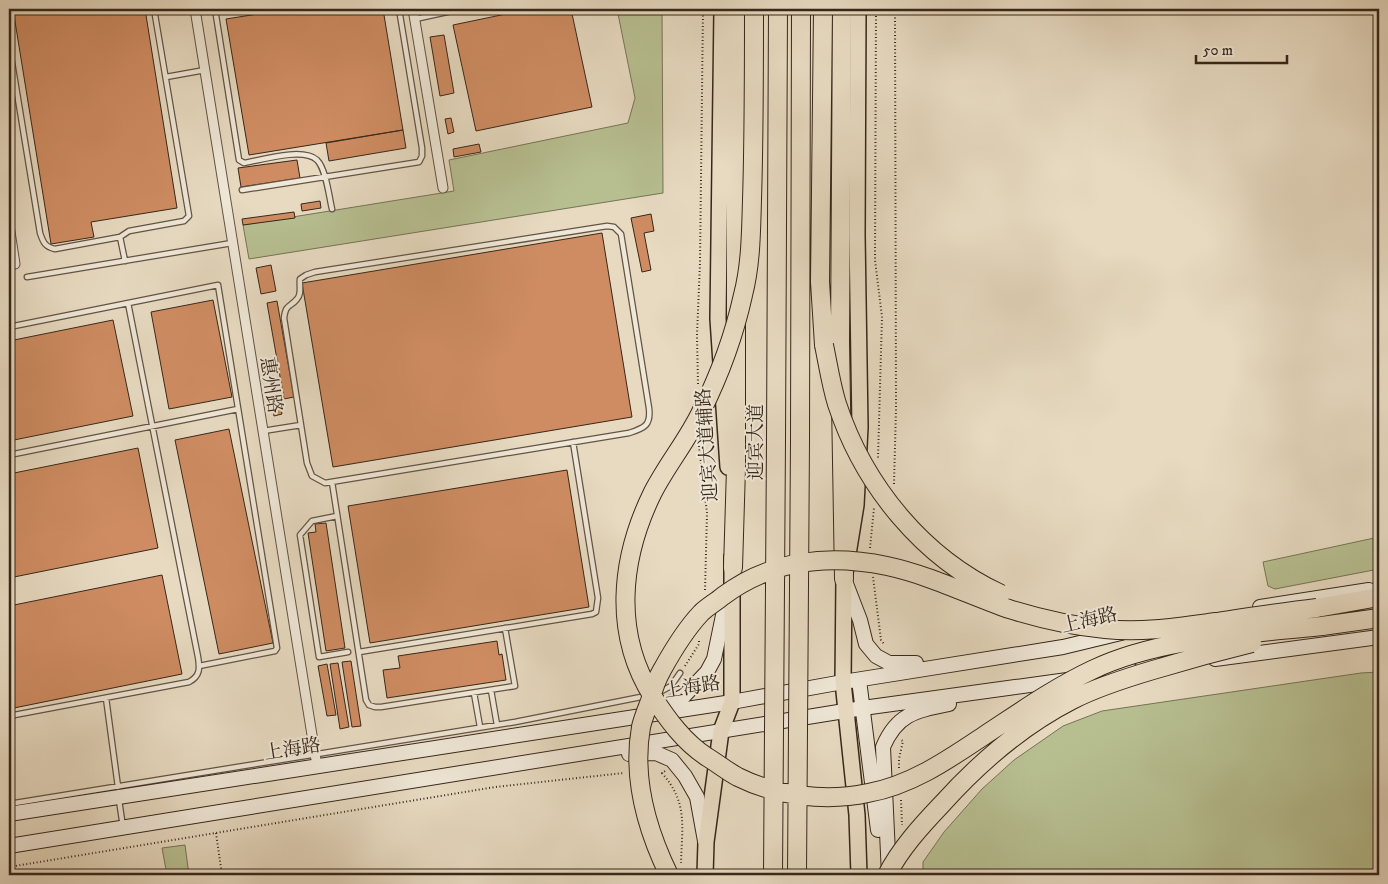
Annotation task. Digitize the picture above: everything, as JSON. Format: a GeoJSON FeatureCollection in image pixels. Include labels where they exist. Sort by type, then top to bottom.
{"type":"FeatureCollection","features":[{"type":"Feature","properties":{"kind":"highway"},"geometry":{"type":"LineString","coordinates":[[733,568],[736,468],[736,9]]}},
{"type":"Feature","properties":{"kind":"highway"},"geometry":{"type":"LineString","coordinates":[[754,9],[750,262],[744,294],[730,348],[700,416],[653,493],[638,527],[627,566],[624,603],[630,645],[643,682],[670,722],[698,750],[736,776],[764,787],[791,794],[834,797],[868,793],[903,783],[940,765],[1054,690],[1124,656],[1216,637],[1379,618]]}},
{"type":"Feature","properties":{"kind":"highway","name":"迎宾大道"},"geometry":{"type":"LineString","coordinates":[[773,875],[778,9]]}},
{"type":"Feature","properties":{"kind":"highway"},"geometry":{"type":"LineString","coordinates":[[797,875],[801,9]]}},
{"type":"Feature","properties":{"kind":"highway"},"geometry":{"type":"LineString","coordinates":[[823,9],[820,282],[824,345],[836,403],[846,427],[866,469],[885,498],[908,527],[956,570],[983,586],[1043,609],[1084,618],[1142,625],[1172,624],[1317,608]]}},
{"type":"Feature","properties":{"kind":"highway"},"geometry":{"type":"LineString","coordinates":[[842,9],[840,343],[844,580]]}},
{"type":"Feature","properties":{"kind":"highway"},"geometry":{"type":"LineString","coordinates":[[669,875],[646,818],[638,769],[642,726],[658,676],[679,639],[702,612],[727,593],[756,575],[794,563],[849,560],[888,566],[1032,615],[1070,625],[1108,629],[1148,630],[1175,628],[1317,608],[1379,597]]}},
{"type":"Feature","properties":{"kind":"highway"},"geometry":{"type":"LineString","coordinates":[[888,875],[891,867],[924,824],[978,767],[1036,722],[1072,700],[1118,680],[1208,653],[1322,626]]}},
{"type":"Feature","properties":{"kind":"main road","name":"迎宾大道辅路"},"geometry":{"type":"LineString","coordinates":[[705,875],[706,842],[722,731],[732,702],[733,568],[727,434],[718,319],[722,9]]}},
{"type":"Feature","properties":{"kind":"main road"},"geometry":{"type":"LineString","coordinates":[[858,9],[857,235],[860,427],[856,505],[844,580],[843,682],[857,815],[859,875]]}},
{"type":"Feature","properties":{"kind":"main road"},"geometry":{"type":"LineString","coordinates":[[498,731],[615,715],[668,704],[684,696],[707,672],[714,659],[733,568]]}},
{"type":"Feature","properties":{"kind":"main road"},"geometry":{"type":"LineString","coordinates":[[844,580],[860,620],[866,644],[878,658],[889,663],[905,664],[1063,647]]}},
{"type":"Feature","properties":{"kind":"main road","name":"上海路"},"geometry":{"type":"LineString","coordinates":[[9,814],[118,791],[498,731],[732,702],[843,682],[1063,647],[1175,620],[1379,589]]}},
{"type":"Feature","properties":{"kind":"main road"},"geometry":{"type":"LineString","coordinates":[[9,846],[846,710],[1379,636]]}},
{"type":"Feature","properties":{"kind":"main road"},"geometry":{"type":"LineString","coordinates":[[888,875],[883,747],[895,725],[906,716],[932,708],[1092,676]]}},
{"type":"Feature","properties":{"kind":"main road"},"geometry":{"type":"LineString","coordinates":[[859,680],[877,816],[881,875]]}},
{"type":"Feature","properties":{"kind":"main road"},"geometry":{"type":"LineString","coordinates":[[504,766],[589,757],[656,753],[672,760],[685,776],[697,797],[706,842],[700,875]]}},
{"type":"Feature","properties":{"kind":"street","name":"惠州路"},"geometry":{"type":"LineString","coordinates":[[195,9],[316,760]]}},
{"type":"Feature","properties":{"kind":"street"},"geometry":{"type":"LineString","coordinates":[[413,9],[443,188]]}},
{"type":"Feature","properties":{"kind":"street"},"geometry":{"type":"LineString","coordinates":[[9,225],[15,264]]}},
{"type":"Feature","properties":{"kind":"lane"},"geometry":{"type":"LineString","coordinates":[[9,44],[40,233],[44,243],[48,248],[55,249],[120,237],[128,231],[184,221],[189,216],[154,9]]}},
{"type":"Feature","properties":{"kind":"lane"},"geometry":{"type":"LineString","coordinates":[[216,9],[239,160],[244,163],[297,154],[310,156],[318,161],[332,209]]}},
{"type":"Feature","properties":{"kind":"lane"},"geometry":{"type":"LineString","coordinates":[[242,190],[419,162],[422,156],[399,9]]}},
{"type":"Feature","properties":{"kind":"lane"},"geometry":{"type":"LineString","coordinates":[[415,19],[461,9]]}},
{"type":"Feature","properties":{"kind":"lane"},"geometry":{"type":"LineString","coordinates":[[166,77],[205,70]]}},
{"type":"Feature","properties":{"kind":"lane"},"geometry":{"type":"LineString","coordinates":[[607,226],[614,227],[621,234],[650,419],[646,426],[638,430],[573,442],[325,483],[312,476],[307,463],[284,318],[285,310],[298,299],[300,279],[306,275],[607,226]]}},
{"type":"Feature","properties":{"kind":"lane"},"geometry":{"type":"LineString","coordinates":[[120,237],[125,261]]}},
{"type":"Feature","properties":{"kind":"lane"},"geometry":{"type":"LineString","coordinates":[[27,277],[232,243]]}},
{"type":"Feature","properties":{"kind":"lane"},"geometry":{"type":"LineString","coordinates":[[9,327],[218,285],[277,648],[275,651],[199,666]]}},
{"type":"Feature","properties":{"kind":"lane"},"geometry":{"type":"LineString","coordinates":[[9,716],[189,682],[199,674],[199,666],[128,303]]}},
{"type":"Feature","properties":{"kind":"lane"},"geometry":{"type":"LineString","coordinates":[[9,455],[238,408]]}},
{"type":"Feature","properties":{"kind":"lane"},"geometry":{"type":"LineString","coordinates":[[263,431],[301,425]]}},
{"type":"Feature","properties":{"kind":"lane"},"geometry":{"type":"LineString","coordinates":[[359,652],[596,612],[598,598],[573,442]]}},
{"type":"Feature","properties":{"kind":"lane"},"geometry":{"type":"LineString","coordinates":[[332,482],[366,700],[369,705],[374,707],[515,686],[505,628]]}},
{"type":"Feature","properties":{"kind":"lane"},"geometry":{"type":"LineString","coordinates":[[337,516],[312,521],[300,535],[319,657],[348,652]]}},
{"type":"Feature","properties":{"kind":"lane"},"geometry":{"type":"LineString","coordinates":[[316,760],[480,728],[498,731],[645,697],[661,692],[671,686],[680,673]]}},
{"type":"Feature","properties":{"kind":"lane"},"geometry":{"type":"LineString","coordinates":[[491,690],[498,731]]}},
{"type":"Feature","properties":{"kind":"lane"},"geometry":{"type":"LineString","coordinates":[[474,693],[480,728]]}},
{"type":"Feature","properties":{"kind":"lane"},"geometry":{"type":"LineString","coordinates":[[106,698],[123,828]]}},
{"type":"Feature","properties":{"kind":"lane"},"geometry":{"type":"LineString","coordinates":[[9,804],[118,791]]}},
{"type":"Feature","properties":{"kind":"path"},"geometry":{"type":"LineString","coordinates":[[876,9],[875,260],[882,317],[878,466]]}},
{"type":"Feature","properties":{"kind":"path"},"geometry":{"type":"LineString","coordinates":[[894,486],[896,409],[895,9]]}},
{"type":"Feature","properties":{"kind":"path"},"geometry":{"type":"LineString","coordinates":[[870,549],[874,503]]}},
{"type":"Feature","properties":{"kind":"path"},"geometry":{"type":"LineString","coordinates":[[873,576],[881,640],[887,649],[878,658]]}},
{"type":"Feature","properties":{"kind":"path"},"geometry":{"type":"LineString","coordinates":[[890,732],[903,741],[899,769]]}},
{"type":"Feature","properties":{"kind":"path"},"geometry":{"type":"LineString","coordinates":[[654,772],[662,773]]}},
{"type":"Feature","properties":{"kind":"path"},"geometry":{"type":"LineString","coordinates":[[9,867],[495,787],[630,773]]}},
{"type":"Feature","properties":{"kind":"path"},"geometry":{"type":"LineString","coordinates":[[901,798],[902,827]]}},
{"type":"Feature","properties":{"kind":"path"},"geometry":{"type":"LineString","coordinates":[[216,833],[222,875]]}},
{"type":"Feature","properties":{"kind":"path"},"geometry":{"type":"LineString","coordinates":[[1332,875],[1379,869]]}},
{"type":"Feature","properties":{"kind":"green space"},"geometry":{"type":"Polygon","coordinates":[[[617,9],[662,9],[663,193],[249,259],[243,225],[454,191],[449,160],[628,123],[635,98],[617,9]]]}},
{"type":"Feature","properties":{"kind":"green space"},"geometry":{"type":"Polygon","coordinates":[[[1379,537],[1379,569],[1275,589],[1268,586],[1263,562],[1379,537]]]}},
{"type":"Feature","properties":{"kind":"green space"},"geometry":{"type":"Polygon","coordinates":[[[1379,672],[1379,875],[923,875],[923,862],[944,832],[982,789],[1014,760],[1063,726],[1102,711],[1361,673],[1379,672]]]}},
{"type":"Feature","properties":{"kind":"green space"},"geometry":{"type":"Polygon","coordinates":[[[185,845],[189,875],[167,875],[162,848],[185,845]]]}},
{"type":"Feature","properties":{"kind":"building"},"geometry":{"type":"Polygon","coordinates":[[[13,9],[145,9],[177,208],[91,222],[94,237],[51,244],[13,9]]]}},
{"type":"Feature","properties":{"kind":"building"},"geometry":{"type":"Polygon","coordinates":[[[289,9],[383,9],[403,130],[249,155],[226,19],[289,9]]]}},
{"type":"Feature","properties":{"kind":"building"},"geometry":{"type":"Polygon","coordinates":[[[530,9],[571,9],[592,107],[476,131],[453,25],[530,9]]]}},
{"type":"Feature","properties":{"kind":"building"},"geometry":{"type":"Polygon","coordinates":[[[444,35],[454,93],[440,96],[430,37],[444,35]]]}},
{"type":"Feature","properties":{"kind":"building"},"geometry":{"type":"Polygon","coordinates":[[[451,118],[454,132],[448,134],[445,119],[451,118]]]}},
{"type":"Feature","properties":{"kind":"building"},"geometry":{"type":"Polygon","coordinates":[[[403,130],[406,148],[329,161],[326,143],[403,130]]]}},
{"type":"Feature","properties":{"kind":"building"},"geometry":{"type":"Polygon","coordinates":[[[479,144],[481,152],[454,157],[453,149],[479,144]]]}},
{"type":"Feature","properties":{"kind":"building"},"geometry":{"type":"Polygon","coordinates":[[[297,160],[300,178],[241,187],[238,168],[297,160]]]}},
{"type":"Feature","properties":{"kind":"building"},"geometry":{"type":"Polygon","coordinates":[[[320,201],[321,208],[302,211],[301,204],[320,201]]]}},
{"type":"Feature","properties":{"kind":"building"},"geometry":{"type":"Polygon","coordinates":[[[294,212],[295,218],[243,225],[242,219],[294,212]]]}},
{"type":"Feature","properties":{"kind":"building"},"geometry":{"type":"Polygon","coordinates":[[[651,214],[654,231],[644,233],[651,270],[642,272],[631,218],[651,214]]]}},
{"type":"Feature","properties":{"kind":"building"},"geometry":{"type":"Polygon","coordinates":[[[602,233],[632,417],[333,467],[302,283],[602,233]]]}},
{"type":"Feature","properties":{"kind":"building"},"geometry":{"type":"Polygon","coordinates":[[[271,265],[276,291],[261,294],[256,268],[271,265]]]}},
{"type":"Feature","properties":{"kind":"building"},"geometry":{"type":"Polygon","coordinates":[[[213,300],[232,397],[169,409],[151,312],[213,300]]]}},
{"type":"Feature","properties":{"kind":"building"},"geometry":{"type":"Polygon","coordinates":[[[277,301],[294,397],[284,399],[267,303],[277,301]]]}},
{"type":"Feature","properties":{"kind":"building"},"geometry":{"type":"Polygon","coordinates":[[[113,320],[133,416],[9,441],[9,341],[113,320]]]}},
{"type":"Feature","properties":{"kind":"building"},"geometry":{"type":"Polygon","coordinates":[[[279,398],[282,414],[274,416],[272,399],[279,398]]]}},
{"type":"Feature","properties":{"kind":"building"},"geometry":{"type":"Polygon","coordinates":[[[229,429],[273,643],[219,654],[175,440],[229,429]]]}},
{"type":"Feature","properties":{"kind":"building"},"geometry":{"type":"Polygon","coordinates":[[[138,448],[158,548],[9,578],[9,474],[138,448]]]}},
{"type":"Feature","properties":{"kind":"building"},"geometry":{"type":"Polygon","coordinates":[[[567,470],[589,607],[370,643],[348,506],[567,470]]]}},
{"type":"Feature","properties":{"kind":"building"},"geometry":{"type":"Polygon","coordinates":[[[326,523],[345,648],[326,651],[308,533],[316,532],[315,524],[326,523]]]}},
{"type":"Feature","properties":{"kind":"building"},"geometry":{"type":"Polygon","coordinates":[[[162,575],[182,674],[9,709],[9,606],[162,575]]]}},
{"type":"Feature","properties":{"kind":"building"},"geometry":{"type":"Polygon","coordinates":[[[497,641],[499,655],[502,654],[506,680],[387,698],[383,670],[400,668],[398,656],[497,641]]]}},
{"type":"Feature","properties":{"kind":"building"},"geometry":{"type":"Polygon","coordinates":[[[351,661],[361,726],[352,727],[342,662],[351,661]]]}},
{"type":"Feature","properties":{"kind":"building"},"geometry":{"type":"Polygon","coordinates":[[[338,663],[349,727],[340,729],[330,664],[338,663]]]}},
{"type":"Feature","properties":{"kind":"building"},"geometry":{"type":"Polygon","coordinates":[[[327,664],[336,715],[327,716],[318,666],[327,664]]]}}]}
